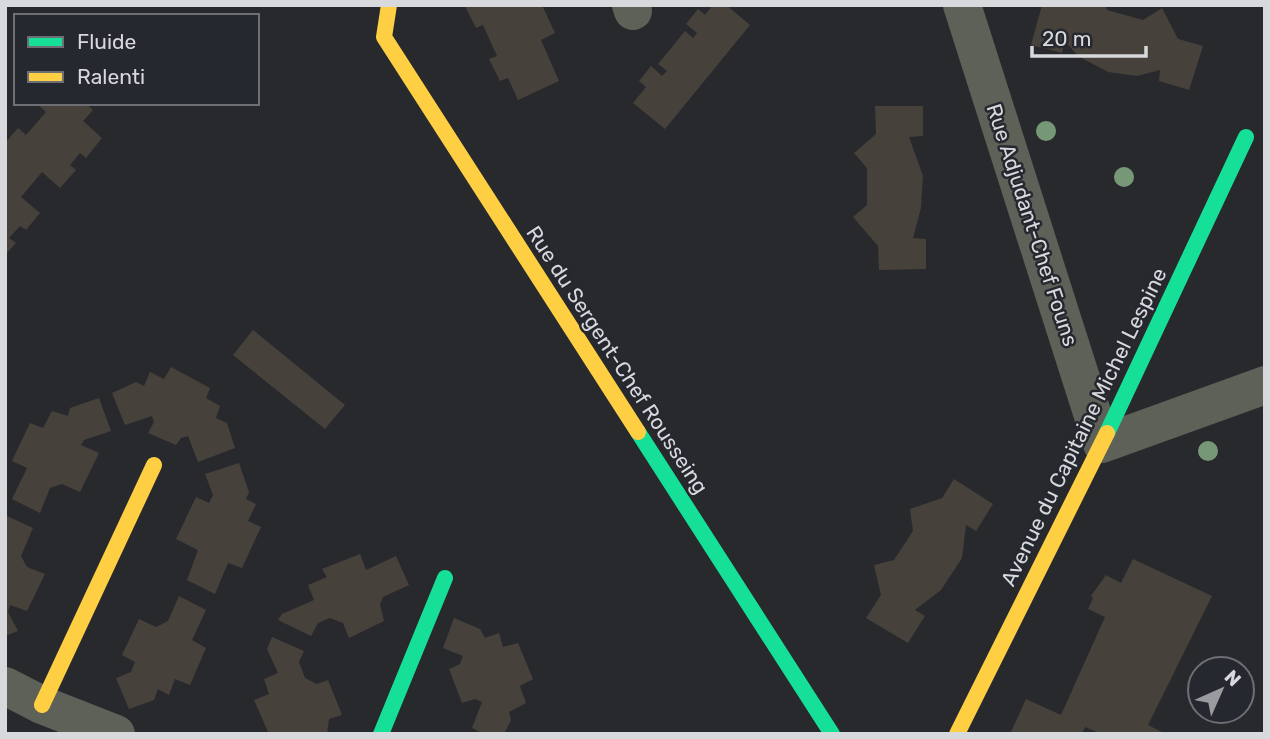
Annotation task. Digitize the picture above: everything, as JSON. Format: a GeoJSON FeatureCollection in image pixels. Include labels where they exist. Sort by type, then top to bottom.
{"type":"FeatureCollection","features":[{"type":"Feature","properties":{"kind":"street","name":"Rue du Sergent-Chef Rousseing"},"geometry":{"type":"LineString","coordinates":[[389,5],[384,37],[832,734]]}},
{"type":"Feature","properties":{"kind":"street","name":"Rue Adjudant-Chef Founs"},"geometry":{"type":"LineString","coordinates":[[962,5],[1102,444]]}},
{"type":"Feature","properties":{"kind":"street","name":"Avenue du Capitaine Michel Lespine"},"geometry":{"type":"LineString","coordinates":[[957,734],[1102,444],[1246,137]]}},
{"type":"Feature","properties":{"kind":"street"},"geometry":{"type":"LineString","coordinates":[[1102,444],[1265,385]]}},
{"type":"Feature","properties":{"kind":"street"},"geometry":{"type":"LineString","coordinates":[[42,705],[154,465]]}},
{"type":"Feature","properties":{"kind":"street"},"geometry":{"type":"LineString","coordinates":[[381,734],[445,578]]}},
{"type":"Feature","properties":{"kind":"street"},"geometry":{"type":"LineString","coordinates":[[5,686],[42,705],[116,734]]}},
{"type":"Feature","properties":{"kind":"building"},"geometry":{"type":"Polygon","coordinates":[[[542,5],[555,33],[541,40],[559,81],[518,100],[508,78],[500,81],[489,59],[497,56],[483,25],[476,28],[465,6],[542,5]]]}},
{"type":"Feature","properties":{"kind":"building"},"geometry":{"type":"Polygon","coordinates":[[[713,5],[726,5],[750,25],[665,129],[633,103],[646,87],[639,81],[651,66],[662,76],[667,71],[658,64],[685,31],[693,38],[697,33],[686,24],[698,9],[705,15],[713,5]]]}},
{"type":"Feature","properties":{"kind":"building"},"geometry":{"type":"Polygon","coordinates":[[[1042,5],[1105,5],[1107,10],[1143,20],[1162,8],[1178,39],[1203,46],[1189,90],[1159,81],[1160,70],[1137,76],[1108,72],[1078,56],[1065,41],[1062,53],[1031,45],[1042,5]]]}},
{"type":"Feature","properties":{"kind":"building"},"geometry":{"type":"Polygon","coordinates":[[[38,105],[87,105],[93,110],[83,121],[102,138],[86,158],[80,153],[70,165],[76,170],[60,188],[42,172],[21,197],[40,213],[26,230],[20,226],[9,238],[16,243],[5,255],[5,143],[18,128],[26,135],[46,112],[38,105]]]}},
{"type":"Feature","properties":{"kind":"building"},"geometry":{"type":"Polygon","coordinates":[[[875,106],[923,106],[923,136],[909,137],[923,176],[921,208],[913,238],[926,239],[926,269],[879,270],[878,246],[853,217],[867,205],[867,168],[854,153],[876,134],[875,106]]]}},
{"type":"Feature","properties":{"kind":"building"},"geometry":{"type":"Polygon","coordinates":[[[253,330],[345,405],[325,429],[233,355],[253,330]]]}},
{"type":"Feature","properties":{"kind":"building"},"geometry":{"type":"Polygon","coordinates":[[[171,367],[210,388],[206,398],[220,406],[216,418],[227,423],[235,448],[198,462],[188,436],[181,438],[176,445],[148,433],[154,422],[152,416],[125,425],[112,393],[136,382],[144,386],[150,372],[164,379],[171,367]]]}},
{"type":"Feature","properties":{"kind":"building"},"geometry":{"type":"Polygon","coordinates":[[[99,398],[111,431],[84,440],[81,445],[99,453],[80,492],[62,484],[50,488],[40,513],[12,499],[27,468],[12,461],[30,423],[43,428],[52,411],[68,416],[70,408],[99,398]]]}},
{"type":"Feature","properties":{"kind":"building"},"geometry":{"type":"Polygon","coordinates":[[[239,463],[249,492],[246,499],[256,504],[248,521],[261,527],[242,568],[228,563],[215,594],[187,580],[198,550],[176,539],[196,497],[209,503],[213,495],[205,474],[239,463]]]}},
{"type":"Feature","properties":{"kind":"building"},"geometry":{"type":"Polygon","coordinates":[[[954,479],[993,504],[976,531],[966,525],[962,558],[941,590],[915,610],[925,616],[908,643],[866,618],[881,595],[874,565],[894,560],[913,531],[910,509],[942,498],[954,479]]]}},
{"type":"Feature","properties":{"kind":"building"},"geometry":{"type":"Polygon","coordinates":[[[5,515],[33,528],[21,556],[27,567],[45,574],[27,611],[10,605],[8,612],[18,631],[5,636],[5,515]]]}},
{"type":"Feature","properties":{"kind":"building"},"geometry":{"type":"Polygon","coordinates":[[[360,554],[366,570],[396,556],[409,585],[383,597],[380,605],[384,621],[349,638],[343,623],[330,618],[318,623],[311,636],[278,620],[282,614],[314,600],[308,585],[327,577],[322,569],[360,554]]]}},
{"type":"Feature","properties":{"kind":"building"},"geometry":{"type":"Polygon","coordinates":[[[1133,559],[1212,596],[1148,725],[1166,734],[1102,734],[1085,727],[1082,734],[1010,734],[1026,699],[1061,715],[1105,617],[1088,609],[1093,598],[1091,596],[1106,575],[1121,583],[1133,559]]]}},
{"type":"Feature","properties":{"kind":"building"},"geometry":{"type":"Polygon","coordinates":[[[179,596],[206,610],[192,640],[206,648],[190,685],[175,679],[169,695],[158,689],[154,700],[129,709],[116,678],[131,672],[135,662],[122,655],[139,619],[156,627],[168,621],[179,596]]]}},
{"type":"Feature","properties":{"kind":"building"},"geometry":{"type":"Polygon","coordinates":[[[454,618],[480,629],[485,638],[499,633],[503,647],[518,643],[533,679],[520,686],[526,703],[509,712],[511,720],[504,734],[484,734],[472,728],[482,702],[475,699],[462,703],[449,669],[460,664],[463,656],[443,648],[454,618]]]}},
{"type":"Feature","properties":{"kind":"building"},"geometry":{"type":"Polygon","coordinates":[[[272,637],[304,651],[299,662],[305,678],[317,684],[328,680],[342,715],[329,719],[327,734],[269,734],[254,700],[269,694],[264,679],[278,673],[267,649],[272,637]]]}},
{"type":"Feature","properties":{"kind":"traffic: fast"},"geometry":{"type":"LineString","coordinates":[[1107,433],[1246,137]]}},
{"type":"Feature","properties":{"kind":"traffic: fast"},"geometry":{"type":"LineString","coordinates":[[638,432],[832,734]]}},
{"type":"Feature","properties":{"kind":"traffic: fast"},"geometry":{"type":"LineString","coordinates":[[381,734],[445,578]]}},
{"type":"Feature","properties":{"kind":"traffic: slow"},"geometry":{"type":"LineString","coordinates":[[389,5],[384,37],[638,432]]}},
{"type":"Feature","properties":{"kind":"traffic: slow"},"geometry":{"type":"LineString","coordinates":[[957,734],[1107,433]]}},
{"type":"Feature","properties":{"kind":"traffic: slow"},"geometry":{"type":"LineString","coordinates":[[42,705],[154,465]]}}]}
